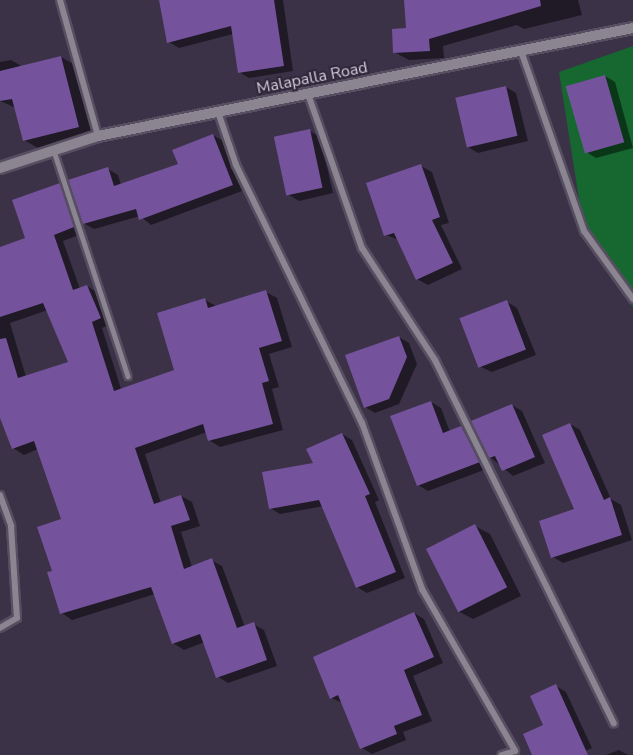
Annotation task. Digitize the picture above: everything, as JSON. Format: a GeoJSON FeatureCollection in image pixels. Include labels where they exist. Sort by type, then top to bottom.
{"type":"FeatureCollection","features":[{"type":"Feature","properties":{"kind":"street"},"geometry":{"type":"LineString","coordinates":[[60,0],[98,136]]}},
{"type":"Feature","properties":{"kind":"street","name":"Malapalla Road"},"geometry":{"type":"LineString","coordinates":[[0,168],[98,136],[633,28]]}},
{"type":"Feature","properties":{"kind":"street"},"geometry":{"type":"LineString","coordinates":[[521,51],[584,231],[633,299]]}},
{"type":"Feature","properties":{"kind":"street"},"geometry":{"type":"LineString","coordinates":[[308,94],[362,248],[435,360],[614,723]]}},
{"type":"Feature","properties":{"kind":"street"},"geometry":{"type":"LineString","coordinates":[[218,112],[236,165],[362,423],[422,590],[515,751],[502,755]]}},
{"type":"Feature","properties":{"kind":"street"},"geometry":{"type":"LineString","coordinates":[[0,495],[11,526],[17,618],[0,628]]}},
{"type":"Feature","properties":{"kind":"lane"},"geometry":{"type":"LineString","coordinates":[[54,149],[128,376]]}},
{"type":"Feature","properties":{"kind":"green space"},"geometry":{"type":"Polygon","coordinates":[[[633,46],[633,307],[584,231],[559,72],[633,46]]]}},
{"type":"Feature","properties":{"kind":"building"},"geometry":{"type":"Polygon","coordinates":[[[159,0],[274,0],[284,66],[238,73],[231,26],[167,43],[159,0]]]}},
{"type":"Feature","properties":{"kind":"building"},"geometry":{"type":"Polygon","coordinates":[[[404,0],[540,0],[541,6],[429,39],[430,51],[393,53],[392,29],[406,28],[404,0]]]}},
{"type":"Feature","properties":{"kind":"building"},"geometry":{"type":"Polygon","coordinates":[[[61,56],[79,127],[23,141],[12,99],[0,101],[0,71],[61,56]]]}},
{"type":"Feature","properties":{"kind":"building"},"geometry":{"type":"Polygon","coordinates":[[[605,75],[624,142],[585,154],[566,86],[605,75]]]}},
{"type":"Feature","properties":{"kind":"building"},"geometry":{"type":"Polygon","coordinates":[[[506,86],[517,136],[467,147],[455,98],[506,86]]]}},
{"type":"Feature","properties":{"kind":"building"},"geometry":{"type":"Polygon","coordinates":[[[310,129],[322,188],[286,195],[274,137],[310,129]]]}},
{"type":"Feature","properties":{"kind":"building"},"geometry":{"type":"Polygon","coordinates":[[[213,134],[233,185],[139,220],[136,209],[83,224],[68,180],[108,167],[114,186],[178,164],[172,150],[213,134]]]}},
{"type":"Feature","properties":{"kind":"building"},"geometry":{"type":"Polygon","coordinates":[[[421,164],[440,217],[432,220],[453,263],[416,280],[394,233],[384,236],[366,183],[421,164]]]}},
{"type":"Feature","properties":{"kind":"building"},"geometry":{"type":"Polygon","coordinates":[[[60,183],[74,227],[54,235],[73,290],[87,285],[101,318],[92,322],[114,391],[174,370],[157,313],[205,298],[208,308],[266,290],[282,341],[259,348],[269,381],[262,383],[273,424],[208,441],[203,424],[135,448],[154,504],[181,495],[190,520],[171,526],[184,569],[212,558],[237,628],[254,622],[267,660],[216,678],[200,634],[172,644],[151,587],[60,614],[47,572],[52,571],[37,527],[61,519],[34,441],[12,449],[0,418],[0,339],[6,338],[18,378],[68,362],[43,303],[0,317],[0,247],[25,238],[12,200],[60,183]]]}},
{"type":"Feature","properties":{"kind":"building"},"geometry":{"type":"Polygon","coordinates":[[[507,300],[526,349],[478,368],[459,318],[507,300]]]}},
{"type":"Feature","properties":{"kind":"building"},"geometry":{"type":"Polygon","coordinates":[[[399,336],[407,357],[389,399],[364,408],[345,355],[399,336]]]}},
{"type":"Feature","properties":{"kind":"building"},"geometry":{"type":"Polygon","coordinates":[[[431,401],[443,433],[461,426],[480,462],[417,486],[390,416],[431,401]]]}},
{"type":"Feature","properties":{"kind":"building"},"geometry":{"type":"Polygon","coordinates":[[[512,404],[535,457],[502,471],[495,456],[489,458],[471,421],[512,404]]]}},
{"type":"Feature","properties":{"kind":"building"},"geometry":{"type":"Polygon","coordinates":[[[570,423],[604,500],[610,497],[622,535],[551,558],[539,521],[574,509],[542,435],[570,423]]]}},
{"type":"Feature","properties":{"kind":"building"},"geometry":{"type":"Polygon","coordinates":[[[342,433],[370,494],[365,496],[396,572],[356,588],[319,500],[269,509],[262,472],[313,463],[306,449],[342,433]]]}},
{"type":"Feature","properties":{"kind":"building"},"geometry":{"type":"Polygon","coordinates":[[[475,524],[507,587],[458,612],[426,549],[475,524]]]}},
{"type":"Feature","properties":{"kind":"building"},"geometry":{"type":"Polygon","coordinates":[[[414,612],[434,657],[404,670],[422,715],[394,726],[397,734],[360,749],[338,695],[330,699],[313,657],[414,612]]]}},
{"type":"Feature","properties":{"kind":"building"},"geometry":{"type":"Polygon","coordinates":[[[556,684],[588,755],[532,755],[523,734],[543,725],[530,696],[556,684]]]}}]}
